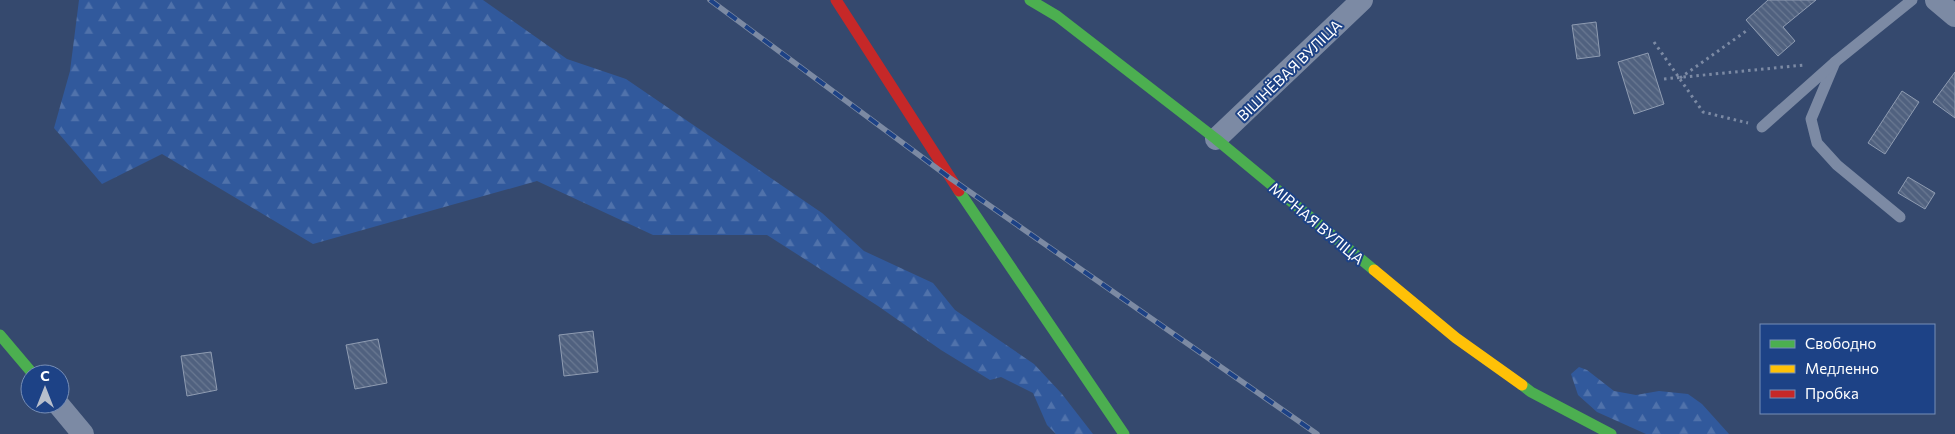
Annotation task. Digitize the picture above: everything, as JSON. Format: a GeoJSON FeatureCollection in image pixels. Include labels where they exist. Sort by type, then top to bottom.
{"type":"FeatureCollection","features":[{"type":"Feature","properties":{"kind":"street"},"geometry":{"type":"LineString","coordinates":[[837,0],[950,178],[1124,434]]}},
{"type":"Feature","properties":{"kind":"street","name":"МІРНАЯ ВУЛІЦА"},"geometry":{"type":"LineString","coordinates":[[1030,0],[1057,16],[1216,139],[1456,338],[1530,392],[1611,434]]}},
{"type":"Feature","properties":{"kind":"street","name":"ВІШНЁВАЯ ВУЛІЦА"},"geometry":{"type":"LineString","coordinates":[[1216,139],[1362,0]]}},
{"type":"Feature","properties":{"kind":"street"},"geometry":{"type":"LineString","coordinates":[[1936,0],[1955,16]]}},
{"type":"Feature","properties":{"kind":"street"},"geometry":{"type":"LineString","coordinates":[[0,335],[25,364]]}},
{"type":"Feature","properties":{"kind":"street"},"geometry":{"type":"LineString","coordinates":[[66,414],[83,434]]}},
{"type":"Feature","properties":{"kind":"lane"},"geometry":{"type":"LineString","coordinates":[[1762,127],[1835,62],[1912,0]]}},
{"type":"Feature","properties":{"kind":"lane"},"geometry":{"type":"LineString","coordinates":[[1835,62],[1811,120],[1817,143],[1837,165],[1900,217]]}},
{"type":"Feature","properties":{"kind":"path"},"geometry":{"type":"LineString","coordinates":[[1680,78],[1749,29]]}},
{"type":"Feature","properties":{"kind":"path"},"geometry":{"type":"LineString","coordinates":[[1654,42],[1703,112],[1762,127]]}},
{"type":"Feature","properties":{"kind":"path"},"geometry":{"type":"LineString","coordinates":[[1664,79],[1835,62]]}},
{"type":"Feature","properties":{"kind":"green space"},"geometry":{"type":"Polygon","coordinates":[[[79,0],[483,0],[567,59],[626,79],[822,213],[864,251],[933,283],[955,310],[1034,364],[1062,394],[1093,434],[1056,434],[1047,425],[1033,393],[1001,377],[990,380],[941,350],[878,306],[767,235],[653,235],[537,181],[313,244],[162,154],[102,184],[54,128],[70,71],[79,0]]]}},
{"type":"Feature","properties":{"kind":"green space"},"geometry":{"type":"Polygon","coordinates":[[[1579,367],[1587,370],[1614,391],[1636,395],[1659,391],[1688,394],[1702,404],[1729,434],[1646,434],[1597,412],[1578,395],[1571,374],[1579,367]]]}},
{"type":"Feature","properties":{"kind":"building"},"geometry":{"type":"Polygon","coordinates":[[[1768,0],[1816,0],[1783,27],[1795,41],[1778,56],[1746,20],[1768,0]]]}},
{"type":"Feature","properties":{"kind":"building"},"geometry":{"type":"Polygon","coordinates":[[[1596,22],[1600,56],[1577,59],[1572,25],[1596,22]]]}},
{"type":"Feature","properties":{"kind":"building"},"geometry":{"type":"Polygon","coordinates":[[[1648,53],[1664,104],[1634,114],[1618,62],[1648,53]]]}},
{"type":"Feature","properties":{"kind":"building"},"geometry":{"type":"Polygon","coordinates":[[[1955,72],[1955,118],[1933,102],[1955,72]]]}},
{"type":"Feature","properties":{"kind":"building"},"geometry":{"type":"Polygon","coordinates":[[[1902,91],[1919,102],[1885,154],[1868,143],[1902,91]]]}},
{"type":"Feature","properties":{"kind":"building"},"geometry":{"type":"Polygon","coordinates":[[[1908,177],[1935,193],[1925,209],[1898,193],[1908,177]]]}},
{"type":"Feature","properties":{"kind":"building"},"geometry":{"type":"Polygon","coordinates":[[[593,331],[598,372],[564,376],[559,335],[593,331]]]}},
{"type":"Feature","properties":{"kind":"building"},"geometry":{"type":"Polygon","coordinates":[[[378,339],[387,383],[355,389],[346,345],[378,339]]]}},
{"type":"Feature","properties":{"kind":"building"},"geometry":{"type":"Polygon","coordinates":[[[211,352],[217,390],[187,396],[181,356],[211,352]]]}},
{"type":"Feature","properties":{"kind":"railway"},"geometry":{"type":"LineString","coordinates":[[710,0],[950,178],[1317,434]]}},
{"type":"Feature","properties":{"kind":"traffic: fast"},"geometry":{"type":"LineString","coordinates":[[1030,0],[1057,16],[1216,139],[1374,270]]}},
{"type":"Feature","properties":{"kind":"traffic: fast"},"geometry":{"type":"LineString","coordinates":[[959,191],[1124,434]]}},
{"type":"Feature","properties":{"kind":"traffic: fast"},"geometry":{"type":"LineString","coordinates":[[0,335],[25,364]]}},
{"type":"Feature","properties":{"kind":"traffic: fast"},"geometry":{"type":"LineString","coordinates":[[1522,385],[1531,392],[1611,434]]}},
{"type":"Feature","properties":{"kind":"traffic: slow"},"geometry":{"type":"LineString","coordinates":[[1374,270],[1456,338],[1522,385]]}},
{"type":"Feature","properties":{"kind":"traffic: jam"},"geometry":{"type":"LineString","coordinates":[[836,0],[959,191]]}}]}
